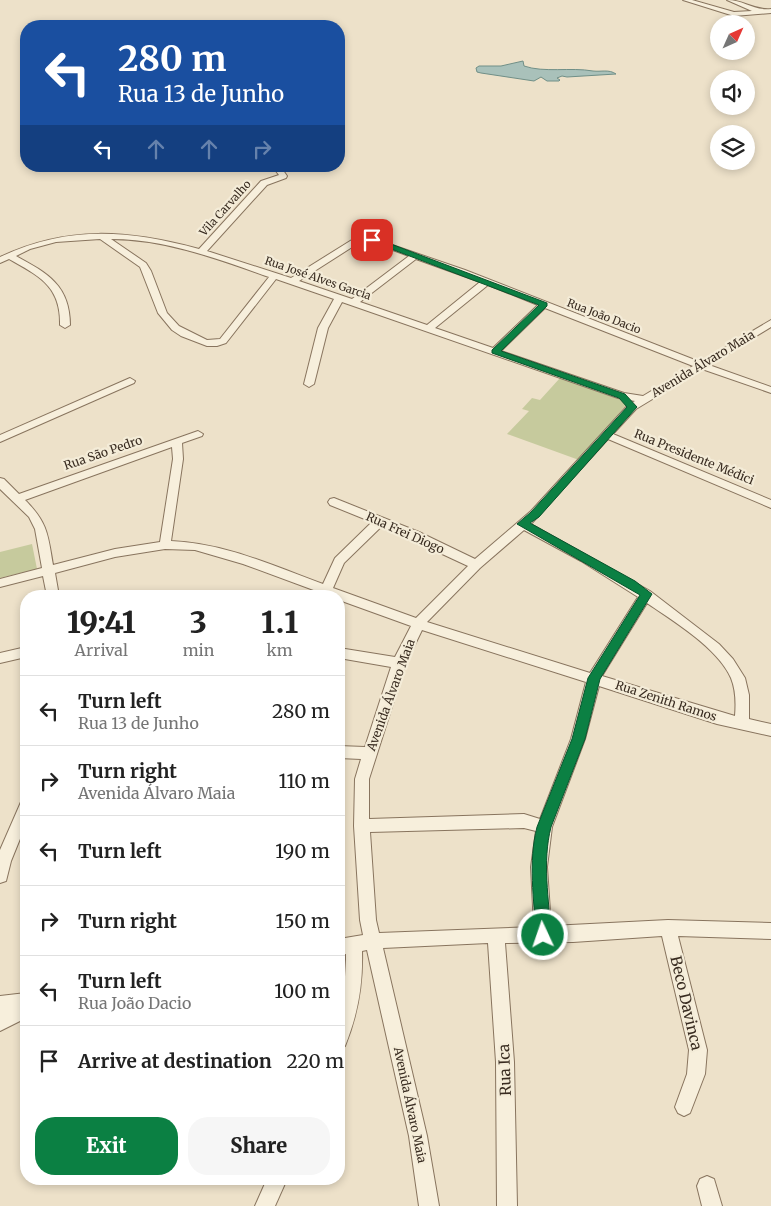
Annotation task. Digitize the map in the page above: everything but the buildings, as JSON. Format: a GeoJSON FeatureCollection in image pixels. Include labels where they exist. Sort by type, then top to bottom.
{"type":"FeatureCollection","features":[{"type":"Feature","properties":{"kind":"street"},"geometry":{"type":"LineString","coordinates":[[686,0],[734,14],[771,11]]}},
{"type":"Feature","properties":{"kind":"street"},"geometry":{"type":"LineString","coordinates":[[730,0],[771,19]]}},
{"type":"Feature","properties":{"kind":"street","name":"Vila Carvalho"},"geometry":{"type":"LineString","coordinates":[[202,251],[264,183],[283,176],[280,172]]}},
{"type":"Feature","properties":{"kind":"street","name":"Rua José Alves Garcia"},"geometry":{"type":"LineString","coordinates":[[4,258],[29,245],[77,237],[157,240],[202,251],[622,396],[644,399]]}},
{"type":"Feature","properties":{"kind":"street"},"geometry":{"type":"LineString","coordinates":[[103,237],[143,266],[147,271],[167,322],[181,332],[212,344],[223,341],[274,276]]}},
{"type":"Feature","properties":{"kind":"street","name":"Rua João Dacio"},"geometry":{"type":"LineString","coordinates":[[291,282],[358,240],[372,240],[700,365],[771,390]]}},
{"type":"Feature","properties":{"kind":"street"},"geometry":{"type":"LineString","coordinates":[[353,303],[414,256]]}},
{"type":"Feature","properties":{"kind":"street"},"geometry":{"type":"LineString","coordinates":[[4,258],[44,278],[64,303],[65,325]]}},
{"type":"Feature","properties":{"kind":"street"},"geometry":{"type":"LineString","coordinates":[[428,329],[486,282]]}},
{"type":"Feature","properties":{"kind":"street"},"geometry":{"type":"LineString","coordinates":[[309,384],[323,328],[339,299]]}},
{"type":"Feature","properties":{"kind":"street"},"geometry":{"type":"LineString","coordinates":[[495,351],[544,304]]}},
{"type":"Feature","properties":{"kind":"street","name":"Avenida Álvaro Maia"},"geometry":{"type":"LineString","coordinates":[[429,1202],[418,1136],[368,920],[362,826],[362,779],[399,663],[419,623],[476,565],[535,514],[632,407],[771,323]]}},
{"type":"Feature","properties":{"kind":"street"},"geometry":{"type":"LineString","coordinates":[[0,439],[130,382]]}},
{"type":"Feature","properties":{"kind":"street","name":"Rua José Alves Garcia"},"geometry":{"type":"LineString","coordinates":[[622,396],[632,407]]}},
{"type":"Feature","properties":{"kind":"street","name":"Rua São Pedro"},"geometry":{"type":"LineString","coordinates":[[18,500],[45,488],[198,434]]}},
{"type":"Feature","properties":{"kind":"street","name":"Rua Presidente Médici"},"geometry":{"type":"LineString","coordinates":[[606,436],[771,504]]}},
{"type":"Feature","properties":{"kind":"street"},"geometry":{"type":"LineString","coordinates":[[165,545],[178,459],[177,442]]}},
{"type":"Feature","properties":{"kind":"street"},"geometry":{"type":"LineString","coordinates":[[0,482],[33,514],[41,529],[52,590]]}},
{"type":"Feature","properties":{"kind":"street","name":"Rua Frei Diogo"},"geometry":{"type":"LineString","coordinates":[[334,502],[415,535],[476,565]]}},
{"type":"Feature","properties":{"kind":"street"},"geometry":{"type":"LineString","coordinates":[[325,590],[339,561],[380,521]]}},
{"type":"Feature","properties":{"kind":"street"},"geometry":{"type":"LineString","coordinates":[[522,524],[631,584],[697,633],[720,653],[737,677],[743,695],[742,724]]}},
{"type":"Feature","properties":{"kind":"street","name":"Rua Zenith Ramos"},"geometry":{"type":"LineString","coordinates":[[0,583],[115,552],[165,545],[195,546],[210,549],[319,590]]}},
{"type":"Feature","properties":{"kind":"street"},"geometry":{"type":"LineString","coordinates":[[543,935],[539,861],[540,842],[544,827],[578,739],[594,678],[646,594]]}},
{"type":"Feature","properties":{"kind":"street","name":"Rua Zenith Ramos"},"geometry":{"type":"LineString","coordinates":[[345,599],[717,718],[771,730]]}},
{"type":"Feature","properties":{"kind":"street"},"geometry":{"type":"LineString","coordinates":[[0,658],[20,653]]}},
{"type":"Feature","properties":{"kind":"street"},"geometry":{"type":"LineString","coordinates":[[345,654],[399,663]]}},
{"type":"Feature","properties":{"kind":"street"},"geometry":{"type":"LineString","coordinates":[[345,752],[370,753]]}},
{"type":"Feature","properties":{"kind":"street"},"geometry":{"type":"LineString","coordinates":[[0,876],[3,861],[20,821]]}},
{"type":"Feature","properties":{"kind":"street"},"geometry":{"type":"LineString","coordinates":[[362,826],[524,821],[544,827]]}},
{"type":"Feature","properties":{"kind":"street"},"geometry":{"type":"LineString","coordinates":[[345,1027],[354,997],[346,946],[373,942],[496,935],[543,935],[668,928],[771,931]]}},
{"type":"Feature","properties":{"kind":"street","name":"Beco Davinca"},"geometry":{"type":"LineString","coordinates":[[668,928],[698,1050],[697,1068],[684,1107]]}},
{"type":"Feature","properties":{"kind":"street","name":"Rua Ica"},"geometry":{"type":"LineString","coordinates":[[496,935],[505,1062],[507,1206]]}},
{"type":"Feature","properties":{"kind":"street"},"geometry":{"type":"LineString","coordinates":[[0,1005],[20,1002]]}},
{"type":"Feature","properties":{"kind":"street"},"geometry":{"type":"LineString","coordinates":[[0,1022],[20,1012]]}},
{"type":"Feature","properties":{"kind":"street"},"geometry":{"type":"LineString","coordinates":[[265,1206],[274,1185]]}},
{"type":"Feature","properties":{"kind":"street"},"geometry":{"type":"LineString","coordinates":[[707,1186],[712,1206]]}},
{"type":"Feature","properties":{"kind":"green space"},"geometry":{"type":"Polygon","coordinates":[[[560,378],[624,401],[627,404],[579,460],[507,434],[529,411],[522,409],[532,398],[540,400],[560,378]]]}},
{"type":"Feature","properties":{"kind":"green space"},"geometry":{"type":"Polygon","coordinates":[[[32,544],[37,569],[0,578],[0,552],[32,544]]]}},
{"type":"Feature","properties":{"kind":"water"},"geometry":{"type":"Polygon","coordinates":[[[523,61],[524,66],[532,68],[608,71],[616,74],[562,76],[557,78],[559,81],[547,81],[541,77],[534,81],[481,73],[477,72],[476,68],[479,66],[501,66],[523,61]]]}},
{"type":"Feature","properties":{"kind":"route"},"geometry":{"type":"LineString","coordinates":[[372,240],[544,304],[495,351],[622,396],[632,407],[535,514],[522,524],[646,594],[594,678],[574,751],[544,827],[540,842],[539,861],[543,935]]}}]}
